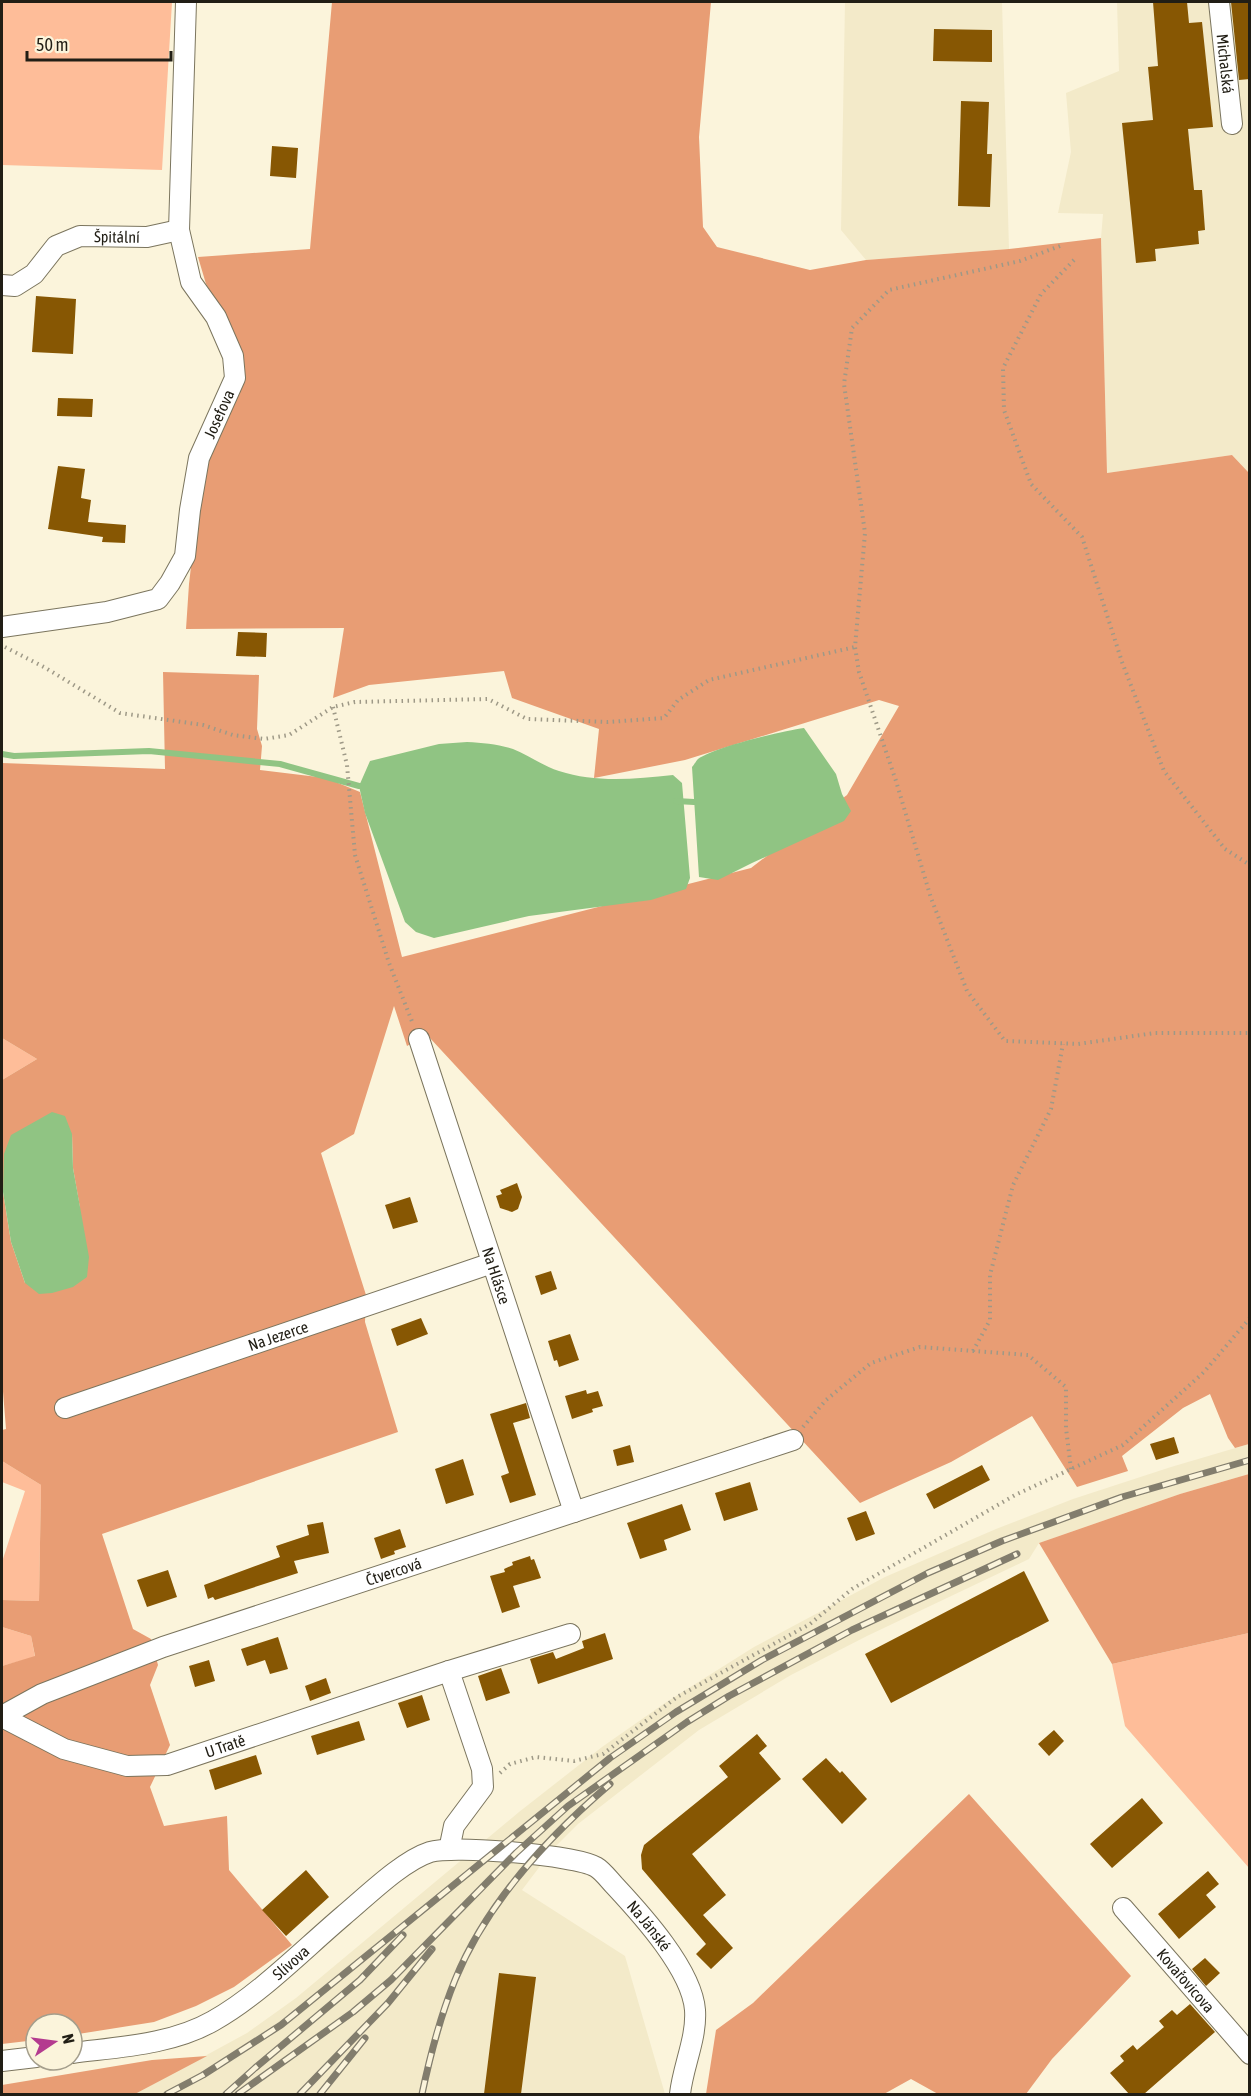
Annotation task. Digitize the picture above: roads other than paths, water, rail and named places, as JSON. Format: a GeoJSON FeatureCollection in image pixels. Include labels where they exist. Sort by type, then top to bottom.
{"type":"FeatureCollection","features":[{"type":"Feature","properties":{"kind":"street","name":"Josefova"},"geometry":{"type":"LineString","coordinates":[[2,627],[107,612],[158,599],[185,556],[199,458],[235,378],[234,356],[216,317],[191,282],[178,230],[186,2]]}},
{"type":"Feature","properties":{"kind":"street","name":"Michalská"},"geometry":{"type":"LineString","coordinates":[[1219,2],[1232,124]]}},
{"type":"Feature","properties":{"kind":"street","name":"Špitální"},"geometry":{"type":"LineString","coordinates":[[2,285],[15,286],[34,274],[56,246],[80,236],[147,237],[178,230]]}},
{"type":"Feature","properties":{"kind":"street","name":"Na Hlásce"},"geometry":{"type":"LineString","coordinates":[[419,1039],[574,1512]]}},
{"type":"Feature","properties":{"kind":"street","name":"Na Jezerce"},"geometry":{"type":"LineString","coordinates":[[65,1408],[492,1263]]}},
{"type":"Feature","properties":{"kind":"street","name":"Čtvercová"},"geometry":{"type":"LineString","coordinates":[[2,1717],[42,1694],[163,1647],[793,1440]]}},
{"type":"Feature","properties":{"kind":"street","name":"U Tratě"},"geometry":{"type":"LineString","coordinates":[[2,1717],[64,1749],[127,1766],[167,1765],[449,1671],[570,1634]]}},
{"type":"Feature","properties":{"kind":"street"},"geometry":{"type":"LineString","coordinates":[[449,1671],[482,1769],[483,1787],[454,1826],[449,1850]]}},
{"type":"Feature","properties":{"kind":"street","name":"Slívova"},"geometry":{"type":"LineString","coordinates":[[84,2051],[150,2043],[211,2022],[242,2002],[357,1904],[414,1860],[432,1852],[449,1850],[494,1852]]}},
{"type":"Feature","properties":{"kind":"street","name":"Na Jánské"},"geometry":{"type":"LineString","coordinates":[[494,1852],[555,1856],[596,1867],[644,1918],[676,1963],[691,1992],[695,2009],[695,2026],[680,2094]]}},
{"type":"Feature","properties":{"kind":"street","name":"Kovařovicova"},"geometry":{"type":"LineString","coordinates":[[1123,1908],[1250,2054]]}},
{"type":"Feature","properties":{"kind":"street"},"geometry":{"type":"LineString","coordinates":[[2,2061],[24,2058]]}},
{"type":"Feature","properties":{"kind":"waterway"},"geometry":{"type":"LineString","coordinates":[[2,754],[14,756],[149,751],[280,764],[366,786]]}},
{"type":"Feature","properties":{"kind":"waterway"},"geometry":{"type":"LineString","coordinates":[[676,801],[694,802]]}},
{"type":"Feature","properties":{"kind":"railway"},"geometry":{"type":"LineString","coordinates":[[167,2094],[203,2075],[281,2025],[610,1758],[676,1712],[762,1660],[928,1573],[1002,1541],[1122,1497],[1250,1460]]}},
{"type":"Feature","properties":{"kind":"railway"},"geometry":{"type":"LineString","coordinates":[[238,2094],[353,2012],[391,1980],[516,1853],[568,1806],[687,1722],[729,1696],[852,1630],[1017,1554]]}},
{"type":"Feature","properties":{"kind":"railway"},"geometry":{"type":"LineString","coordinates":[[422,2094],[436,2037],[455,1980],[484,1925],[521,1873],[542,1849],[610,1784]]}},
{"type":"Feature","properties":{"kind":"railway"},"geometry":{"type":"LineString","coordinates":[[226,2094],[360,1980],[403,1935]]}},
{"type":"Feature","properties":{"kind":"railway"},"geometry":{"type":"LineString","coordinates":[[300,2094],[388,2003],[432,1949]]}},
{"type":"Feature","properties":{"kind":"railway"},"geometry":{"type":"LineString","coordinates":[[320,2094],[365,2038]]}}]}
